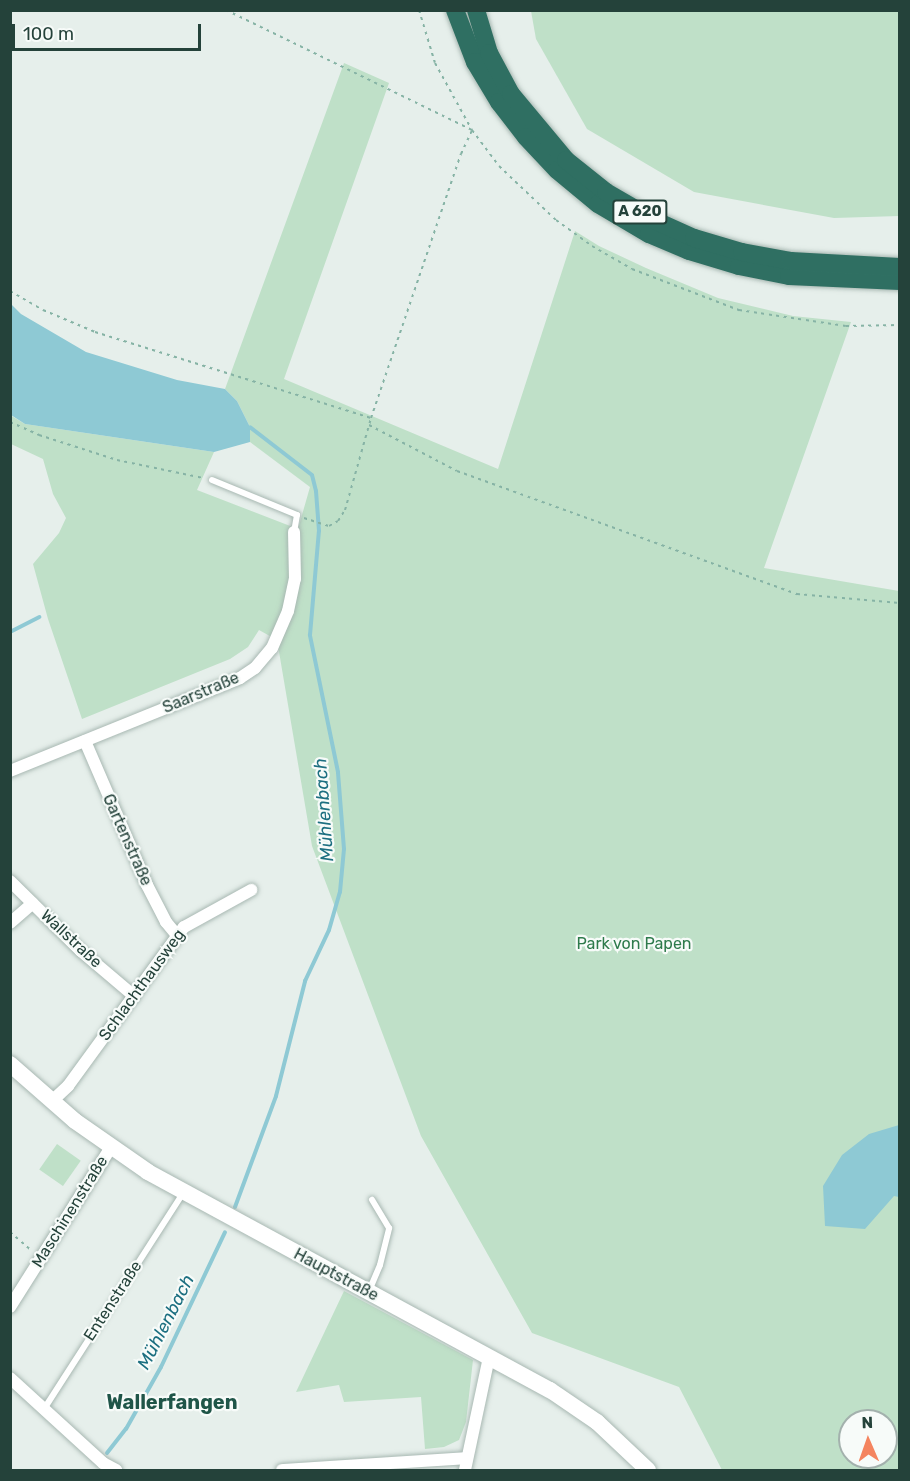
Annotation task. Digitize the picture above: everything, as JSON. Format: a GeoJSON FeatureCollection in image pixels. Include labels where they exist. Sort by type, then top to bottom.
{"type":"FeatureCollection","features":[{"type":"Feature","properties":{"kind":"highway"},"geometry":{"type":"LineString","coordinates":[[455,10],[475,62],[499,102],[526,137],[557,170],[598,204],[659,238],[689,251],[739,266],[789,276],[900,281]]}},
{"type":"Feature","properties":{"kind":"highway","name":"A 620"},"geometry":{"type":"LineString","coordinates":[[476,10],[489,53],[511,94],[566,160],[606,192],[656,221],[694,238],[742,252],[790,261],[900,267]]}},
{"type":"Feature","properties":{"kind":"main road","name":"Hauptstraße"},"geometry":{"type":"LineString","coordinates":[[10,1052],[25,1076]]}},
{"type":"Feature","properties":{"kind":"main road","name":"Hauptstraße"},"geometry":{"type":"LineString","coordinates":[[10,1064],[52,1101],[111,1147],[183,1193],[576,1406],[603,1427],[648,1470]]}},
{"type":"Feature","properties":{"kind":"street","name":"Saarstraße"},"geometry":{"type":"LineString","coordinates":[[10,771],[240,678],[263,660],[280,630],[292,595],[294,532]]}},
{"type":"Feature","properties":{"kind":"street","name":"Gartenstraße"},"geometry":{"type":"LineString","coordinates":[[85,741],[147,885],[166,922],[177,935]]}},
{"type":"Feature","properties":{"kind":"street","name":"Wallstraße"},"geometry":{"type":"LineString","coordinates":[[10,881],[81,951],[134,996]]}},
{"type":"Feature","properties":{"kind":"street","name":"Schlachthausweg"},"geometry":{"type":"LineString","coordinates":[[52,1101],[68,1086],[177,935],[191,921],[251,890]]}},
{"type":"Feature","properties":{"kind":"street"},"geometry":{"type":"LineString","coordinates":[[10,923],[33,903]]}},
{"type":"Feature","properties":{"kind":"street","name":"Maschinenstraße"},"geometry":{"type":"LineString","coordinates":[[10,1307],[111,1147]]}},
{"type":"Feature","properties":{"kind":"street"},"geometry":{"type":"LineString","coordinates":[[282,1470],[466,1464],[489,1357]]}},
{"type":"Feature","properties":{"kind":"street"},"geometry":{"type":"LineString","coordinates":[[10,1378],[102,1467],[116,1470]]}},
{"type":"Feature","properties":{"kind":"lane"},"geometry":{"type":"LineString","coordinates":[[212,480],[297,515],[294,532]]}},
{"type":"Feature","properties":{"kind":"lane","name":"Entenstraße"},"geometry":{"type":"LineString","coordinates":[[44,1409],[183,1193]]}},
{"type":"Feature","properties":{"kind":"lane"},"geometry":{"type":"LineString","coordinates":[[368,1292],[380,1265],[389,1228],[372,1200]]}},
{"type":"Feature","properties":{"kind":"path"},"geometry":{"type":"LineString","coordinates":[[226,10],[472,130]]}},
{"type":"Feature","properties":{"kind":"path"},"geometry":{"type":"LineString","coordinates":[[418,10],[435,63],[472,130],[499,165],[556,220],[592,246],[632,269],[739,310],[846,326],[900,325]]}},
{"type":"Feature","properties":{"kind":"path"},"geometry":{"type":"LineString","coordinates":[[309,520],[329,526],[339,521],[345,510],[371,418],[460,154],[472,130]]}},
{"type":"Feature","properties":{"kind":"path"},"geometry":{"type":"LineString","coordinates":[[10,291],[43,310],[94,332],[371,418]]}},
{"type":"Feature","properties":{"kind":"path"},"geometry":{"type":"LineString","coordinates":[[10,423],[39,435],[117,460],[212,480]]}},
{"type":"Feature","properties":{"kind":"path"},"geometry":{"type":"LineString","coordinates":[[369,425],[457,471],[797,594],[900,603]]}},
{"type":"Feature","properties":{"kind":"path"},"geometry":{"type":"LineString","coordinates":[[10,1232],[41,1257]]}},
{"type":"Feature","properties":{"kind":"green space"},"geometry":{"type":"Polygon","coordinates":[[[531,11],[899,11],[899,216],[834,218],[694,192],[587,129],[536,39],[531,11]]]}},
{"type":"Feature","properties":{"kind":"green space","name":"Park von Papen"},"geometry":{"type":"Polygon","coordinates":[[[344,63],[389,83],[284,379],[498,469],[575,231],[599,246],[718,298],[793,316],[851,322],[764,568],[899,591],[899,1470],[722,1470],[679,1387],[532,1333],[421,1136],[312,846],[277,640],[259,630],[248,647],[230,659],[82,719],[48,619],[33,564],[59,533],[66,518],[53,494],[43,459],[11,444],[10,415],[25,424],[214,452],[197,490],[298,529],[310,487],[250,442],[250,427],[237,401],[225,389],[344,63]]]}},
{"type":"Feature","properties":{"kind":"green space"},"geometry":{"type":"Polygon","coordinates":[[[57,1144],[81,1161],[63,1186],[39,1169],[57,1144]]]}},
{"type":"Feature","properties":{"kind":"green space"},"geometry":{"type":"Polygon","coordinates":[[[344,1291],[473,1360],[466,1422],[459,1440],[444,1447],[425,1449],[421,1397],[344,1402],[339,1385],[296,1392],[344,1291]]]}},
{"type":"Feature","properties":{"kind":"water"},"geometry":{"type":"Polygon","coordinates":[[[11,304],[21,314],[86,352],[177,380],[225,389],[237,401],[250,427],[250,442],[214,452],[25,424],[11,415],[11,304]]]}},
{"type":"Feature","properties":{"kind":"water"},"geometry":{"type":"Polygon","coordinates":[[[899,1125],[899,1197],[894,1196],[865,1229],[825,1226],[823,1186],[842,1155],[869,1134],[899,1125]]]}},
{"type":"Feature","properties":{"kind":"waterway","name":"Mühlenbach"},"geometry":{"type":"LineString","coordinates":[[235,1207],[276,1096],[305,981],[329,930],[340,892],[344,849],[338,772],[310,635],[319,531],[316,491],[312,475],[250,427]]}},
{"type":"Feature","properties":{"kind":"waterway"},"geometry":{"type":"LineString","coordinates":[[10,632],[39,617]]}},
{"type":"Feature","properties":{"kind":"waterway","name":"Mühlenbach"},"geometry":{"type":"LineString","coordinates":[[107,1453],[126,1429],[161,1367],[225,1232]]}},
{"type":"Feature","properties":{"kind":"district","name":"Wallerfangen"},"geometry":{"type":"Point","coordinates":[172,1402]}}]}
